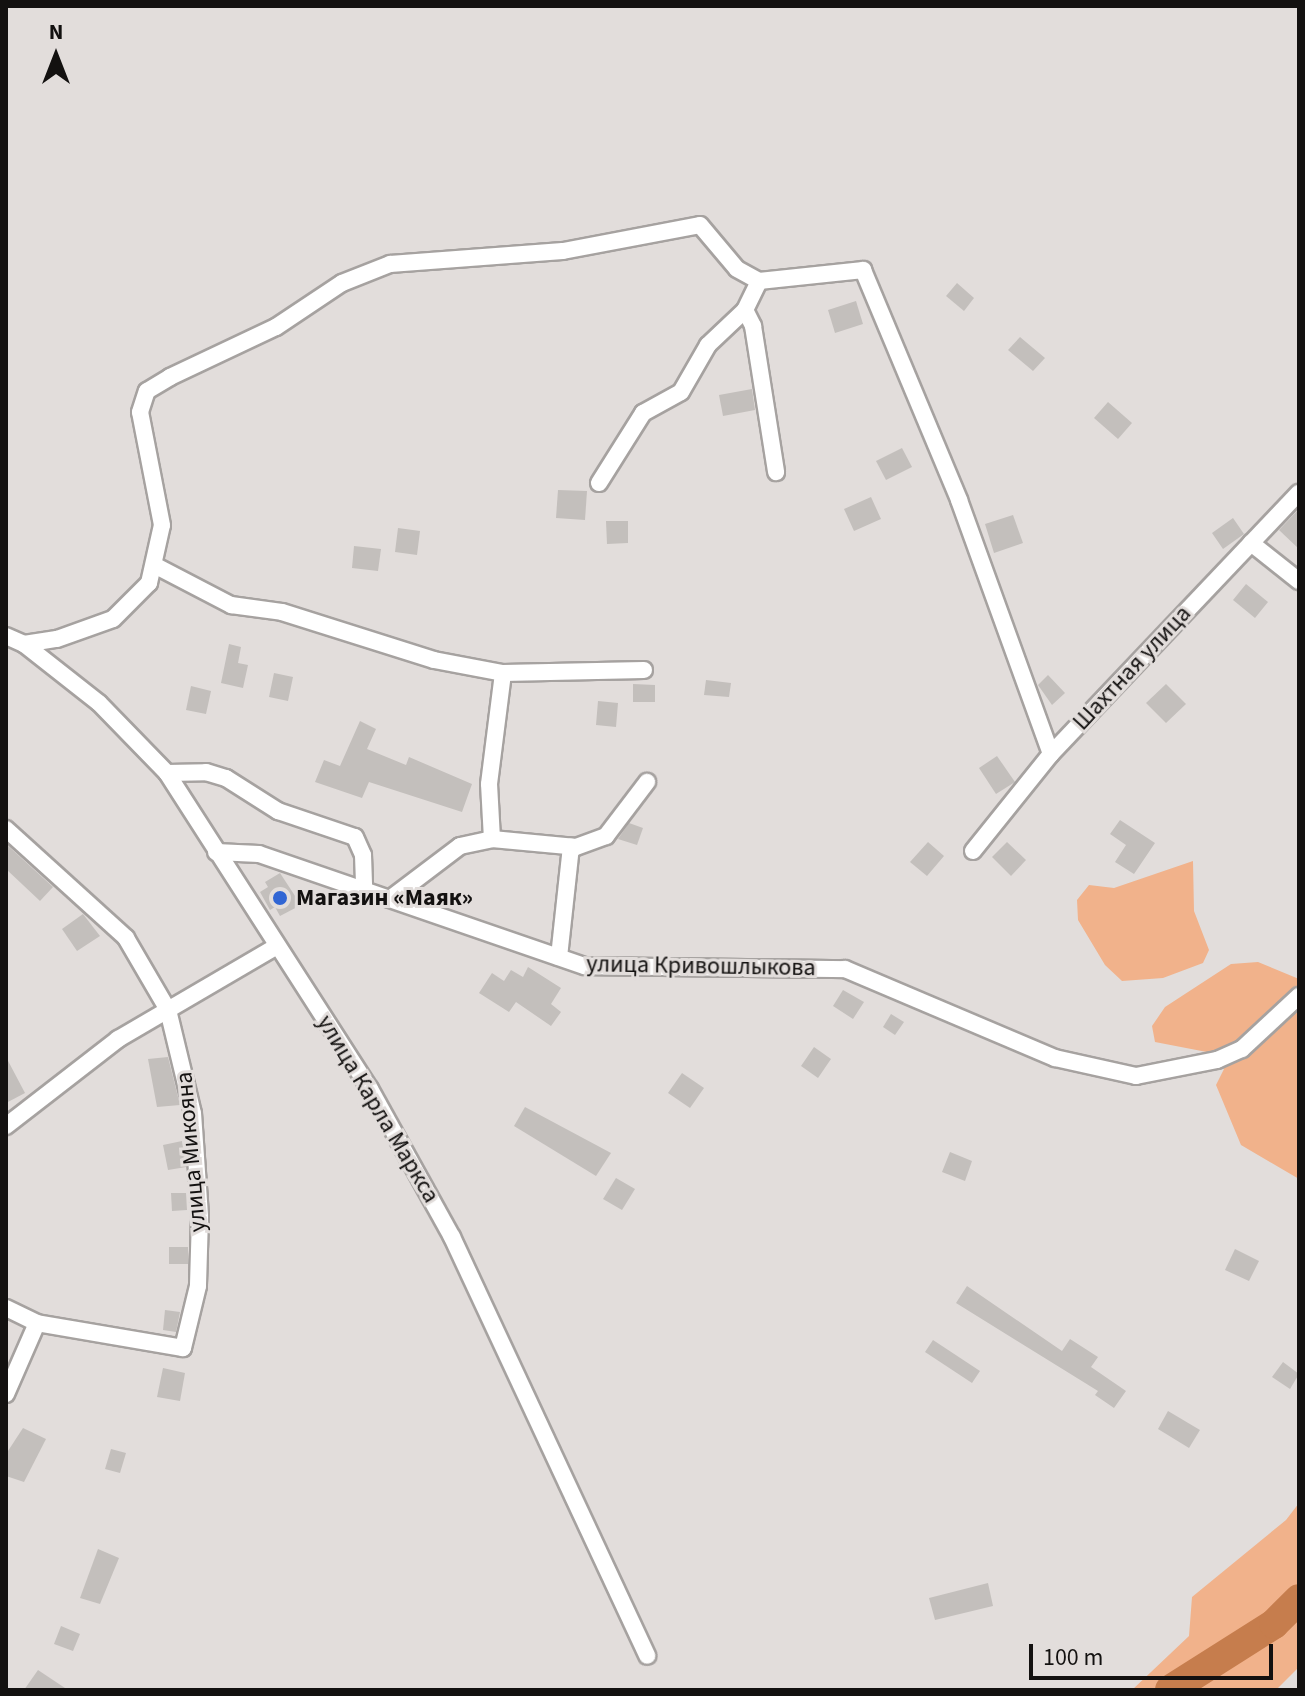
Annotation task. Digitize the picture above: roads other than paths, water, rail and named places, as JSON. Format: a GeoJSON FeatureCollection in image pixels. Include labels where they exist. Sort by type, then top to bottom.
{"type":"FeatureCollection","features":[{"type":"Feature","properties":{"kind":"street"},"geometry":{"type":"LineString","coordinates":[[24,644],[57,639],[113,619],[149,583],[156,566],[162,525],[140,430],[147,391],[276,327],[342,283],[390,264],[563,251],[700,225],[737,269],[759,281],[863,270],[959,500],[1051,754]]}},
{"type":"Feature","properties":{"kind":"street"},"geometry":{"type":"LineString","coordinates":[[599,483],[643,413],[681,392],[708,345],[745,310],[759,281]]}},
{"type":"Feature","properties":{"kind":"street"},"geometry":{"type":"LineString","coordinates":[[745,310],[753,326],[776,472]]}},
{"type":"Feature","properties":{"kind":"street","name":"Шахтная улица"},"geometry":{"type":"LineString","coordinates":[[973,851],[1051,754],[1299,493]]}},
{"type":"Feature","properties":{"kind":"street"},"geometry":{"type":"LineString","coordinates":[[1251,543],[1299,581]]}},
{"type":"Feature","properties":{"kind":"street"},"geometry":{"type":"LineString","coordinates":[[156,566],[231,605],[282,612],[362,641],[503,673],[644,670]]}},
{"type":"Feature","properties":{"kind":"street","name":"улица Карла Маркса"},"geometry":{"type":"LineString","coordinates":[[6,636],[24,644],[132,732],[167,773],[400,1138],[445,1223],[647,1656]]}},
{"type":"Feature","properties":{"kind":"street"},"geometry":{"type":"LineString","coordinates":[[492,839],[489,784],[503,673]]}},
{"type":"Feature","properties":{"kind":"street"},"geometry":{"type":"LineString","coordinates":[[167,773],[206,772],[226,778],[278,811],[355,837],[363,855],[364,890]]}},
{"type":"Feature","properties":{"kind":"street"},"geometry":{"type":"LineString","coordinates":[[390,899],[460,846],[492,839],[571,847],[606,836],[647,782]]}},
{"type":"Feature","properties":{"kind":"street","name":"улица Микояна"},"geometry":{"type":"LineString","coordinates":[[6,829],[126,938],[168,1010],[188,1082],[200,1217],[198,1286],[183,1348],[37,1323]]}},
{"type":"Feature","properties":{"kind":"street"},"geometry":{"type":"LineString","coordinates":[[559,957],[571,847]]}},
{"type":"Feature","properties":{"kind":"street","name":"улица Кривошлыкова"},"geometry":{"type":"LineString","coordinates":[[216,852],[259,854],[585,966],[845,969],[1055,1058],[1136,1076],[1217,1060],[1242,1049],[1299,996]]}},
{"type":"Feature","properties":{"kind":"street"},"geometry":{"type":"LineString","coordinates":[[6,1126],[118,1039],[277,946]]}},
{"type":"Feature","properties":{"kind":"street"},"geometry":{"type":"LineString","coordinates":[[6,1308],[37,1323],[6,1394]]}},
{"type":"Feature","properties":{"kind":"waterway"},"geometry":{"type":"LineString","coordinates":[[1170,1690],[1274,1624],[1299,1599]]}},
{"type":"Feature","properties":{"kind":"place","name":"Магазин «Маяк»"},"geometry":{"type":"Point","coordinates":[280,898]}}]}
